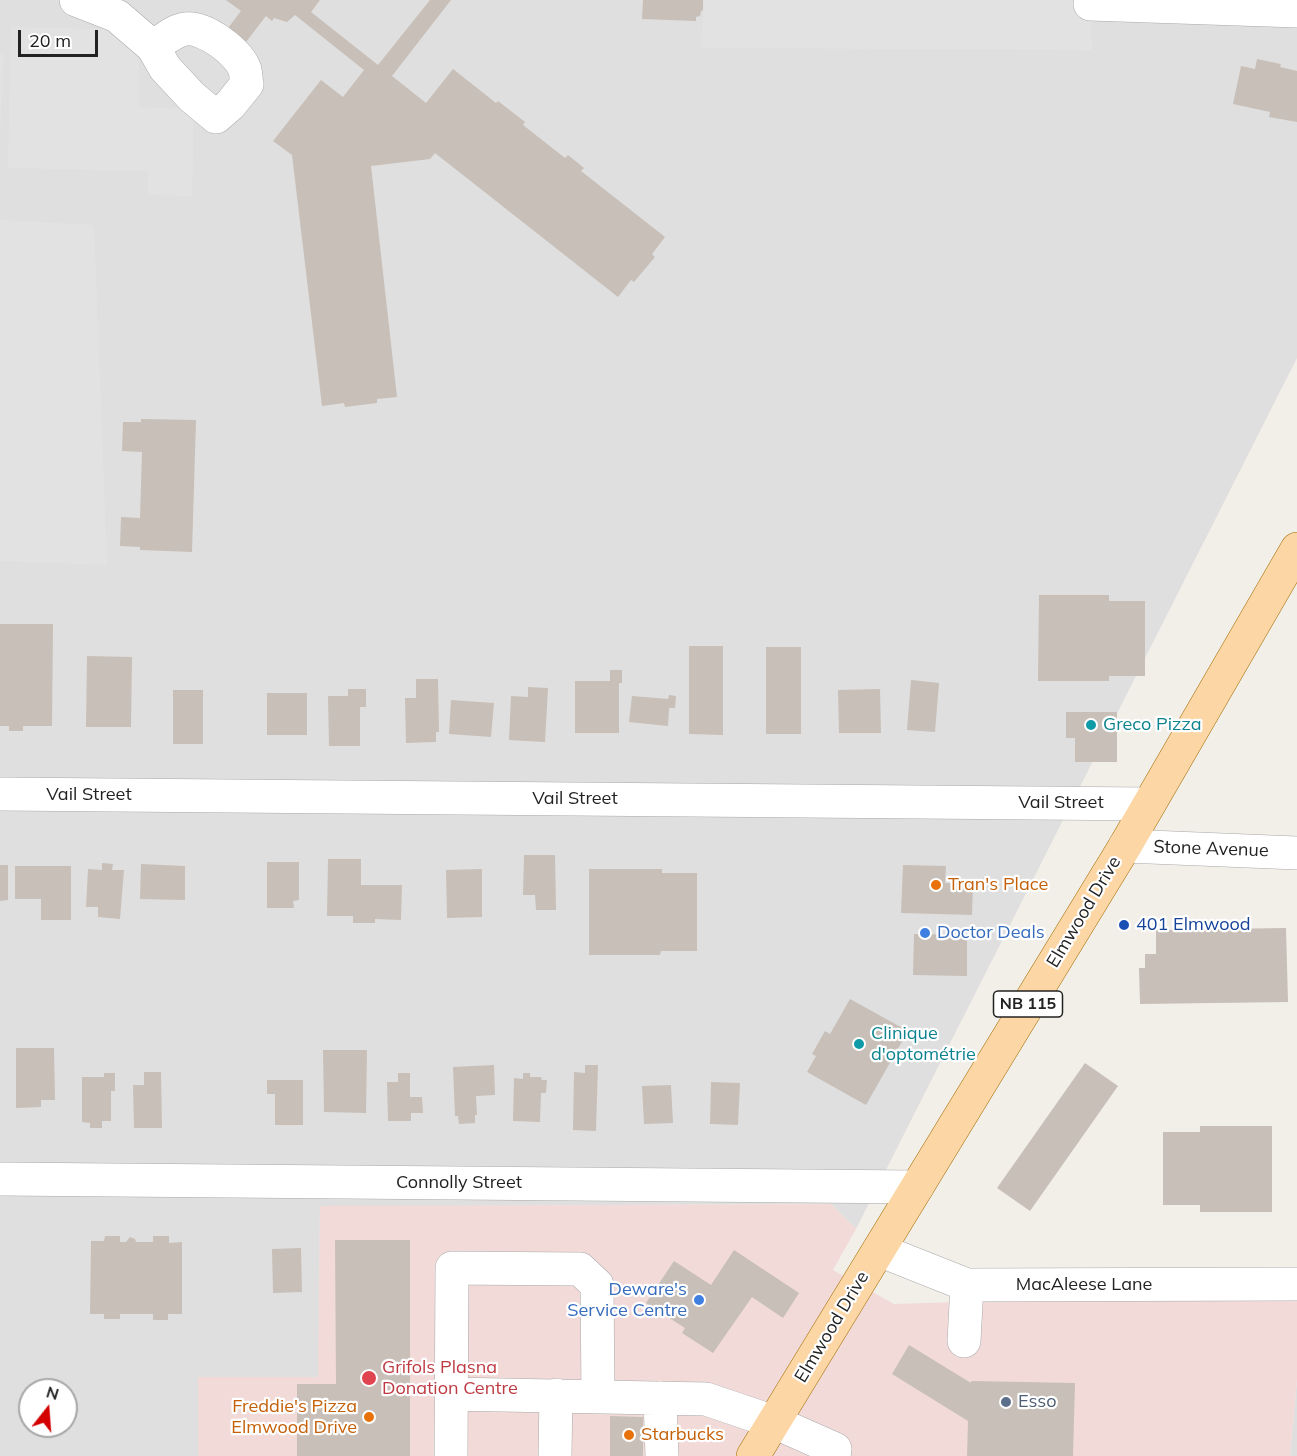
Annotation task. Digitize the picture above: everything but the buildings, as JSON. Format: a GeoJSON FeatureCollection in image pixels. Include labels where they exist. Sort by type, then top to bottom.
{"type":"FeatureCollection","features":[{"type":"Feature","properties":{"kind":"main road","name":"Elmwood Drive"},"geometry":{"type":"LineString","coordinates":[[753,1456],[1125,846],[1297,549]]}},
{"type":"Feature","properties":{"kind":"street"},"geometry":{"type":"LineString","coordinates":[[76,0],[117,16],[153,47]]}},
{"type":"Feature","properties":{"kind":"street"},"geometry":{"type":"LineString","coordinates":[[1090,4],[1297,11]]}},
{"type":"Feature","properties":{"kind":"street","name":"Vail Street"},"geometry":{"type":"LineString","coordinates":[[0,794],[1149,804]]}},
{"type":"Feature","properties":{"kind":"street","name":"Stone Avenue"},"geometry":{"type":"LineString","coordinates":[[1125,846],[1297,853]]}},
{"type":"Feature","properties":{"kind":"street","name":"Connolly Street"},"geometry":{"type":"LineString","coordinates":[[0,1179],[917,1187]]}},
{"type":"Feature","properties":{"kind":"street","name":"MacAleese Lane"},"geometry":{"type":"LineString","coordinates":[[879,1250],[967,1285],[1297,1284]]}},
{"type":"Feature","properties":{"kind":"street"},"geometry":{"type":"LineString","coordinates":[[451,1456],[452,1268],[580,1269],[597,1285],[598,1396]]}},
{"type":"Feature","properties":{"kind":"street"},"geometry":{"type":"LineString","coordinates":[[964,1341],[967,1285]]}},
{"type":"Feature","properties":{"kind":"street"},"geometry":{"type":"LineString","coordinates":[[451,1394],[706,1399],[774,1422],[835,1449],[834,1456]]}},
{"type":"Feature","properties":{"kind":"street"},"geometry":{"type":"LineString","coordinates":[[555,1456],[556,1395]]}},
{"type":"Feature","properties":{"kind":"street"},"geometry":{"type":"LineString","coordinates":[[660,1398],[662,1456]]}},
{"type":"Feature","properties":{"kind":"shaded area"},"geometry":{"type":"Polygon","coordinates":[[[0,0],[1297,0],[1297,358],[856,1229],[831,1204],[320,1207],[319,1377],[198,1378],[198,1456],[0,1456],[0,0]]]}},
{"type":"Feature","properties":{"kind":"shaded area"},"geometry":{"type":"Polygon","coordinates":[[[704,0],[1090,0],[1092,50],[701,48],[704,0]]]}},
{"type":"Feature","properties":{"kind":"shaded area"},"geometry":{"type":"Polygon","coordinates":[[[11,27],[140,30],[138,107],[194,109],[192,196],[148,195],[148,171],[8,168],[11,27]]]}},
{"type":"Feature","properties":{"kind":"shaded area"},"geometry":{"type":"Polygon","coordinates":[[[0,53],[4,53],[0,133],[0,53]]]}},
{"type":"Feature","properties":{"kind":"shaded area"},"geometry":{"type":"Polygon","coordinates":[[[0,220],[94,225],[107,565],[0,561],[0,220]]]}},
{"type":"Feature","properties":{"kind":"shaded area"},"geometry":{"type":"Polygon","coordinates":[[[831,1204],[856,1229],[833,1270],[894,1304],[1297,1291],[1297,1379],[1290,1456],[198,1456],[198,1377],[318,1377],[320,1206],[831,1204]]]}},
{"type":"Feature","properties":{"kind":"shaded area"},"geometry":{"type":"Polygon","coordinates":[[[1297,1379],[1297,1456],[1290,1456],[1297,1379]]]}},
{"type":"Feature","properties":{"kind":"place","name":"Greco Pizza"},"geometry":{"type":"Point","coordinates":[1091,725]}},
{"type":"Feature","properties":{"kind":"place","name":"Tran's Place"},"geometry":{"type":"Point","coordinates":[936,885]}},
{"type":"Feature","properties":{"kind":"place","name":"401 Elmwood"},"geometry":{"type":"Point","coordinates":[1124,925]}},
{"type":"Feature","properties":{"kind":"place","name":"Doctor Deals"},"geometry":{"type":"Point","coordinates":[925,933]}},
{"type":"Feature","properties":{"kind":"place","name":"Clinique d'optométrie"},"geometry":{"type":"Point","coordinates":[859,1044]}},
{"type":"Feature","properties":{"kind":"place","name":"Deware's Service Centre"},"geometry":{"type":"Point","coordinates":[699,1300]}},
{"type":"Feature","properties":{"kind":"place","name":"Grifols Plasna Donation Centre"},"geometry":{"type":"Point","coordinates":[369,1378]}},
{"type":"Feature","properties":{"kind":"place","name":"Esso"},"geometry":{"type":"Point","coordinates":[1006,1402]}},
{"type":"Feature","properties":{"kind":"place","name":"Freddie's Pizza Elmwood Drive"},"geometry":{"type":"Point","coordinates":[369,1417]}},
{"type":"Feature","properties":{"kind":"place","name":"Starbucks"},"geometry":{"type":"Point","coordinates":[629,1435]}}]}
